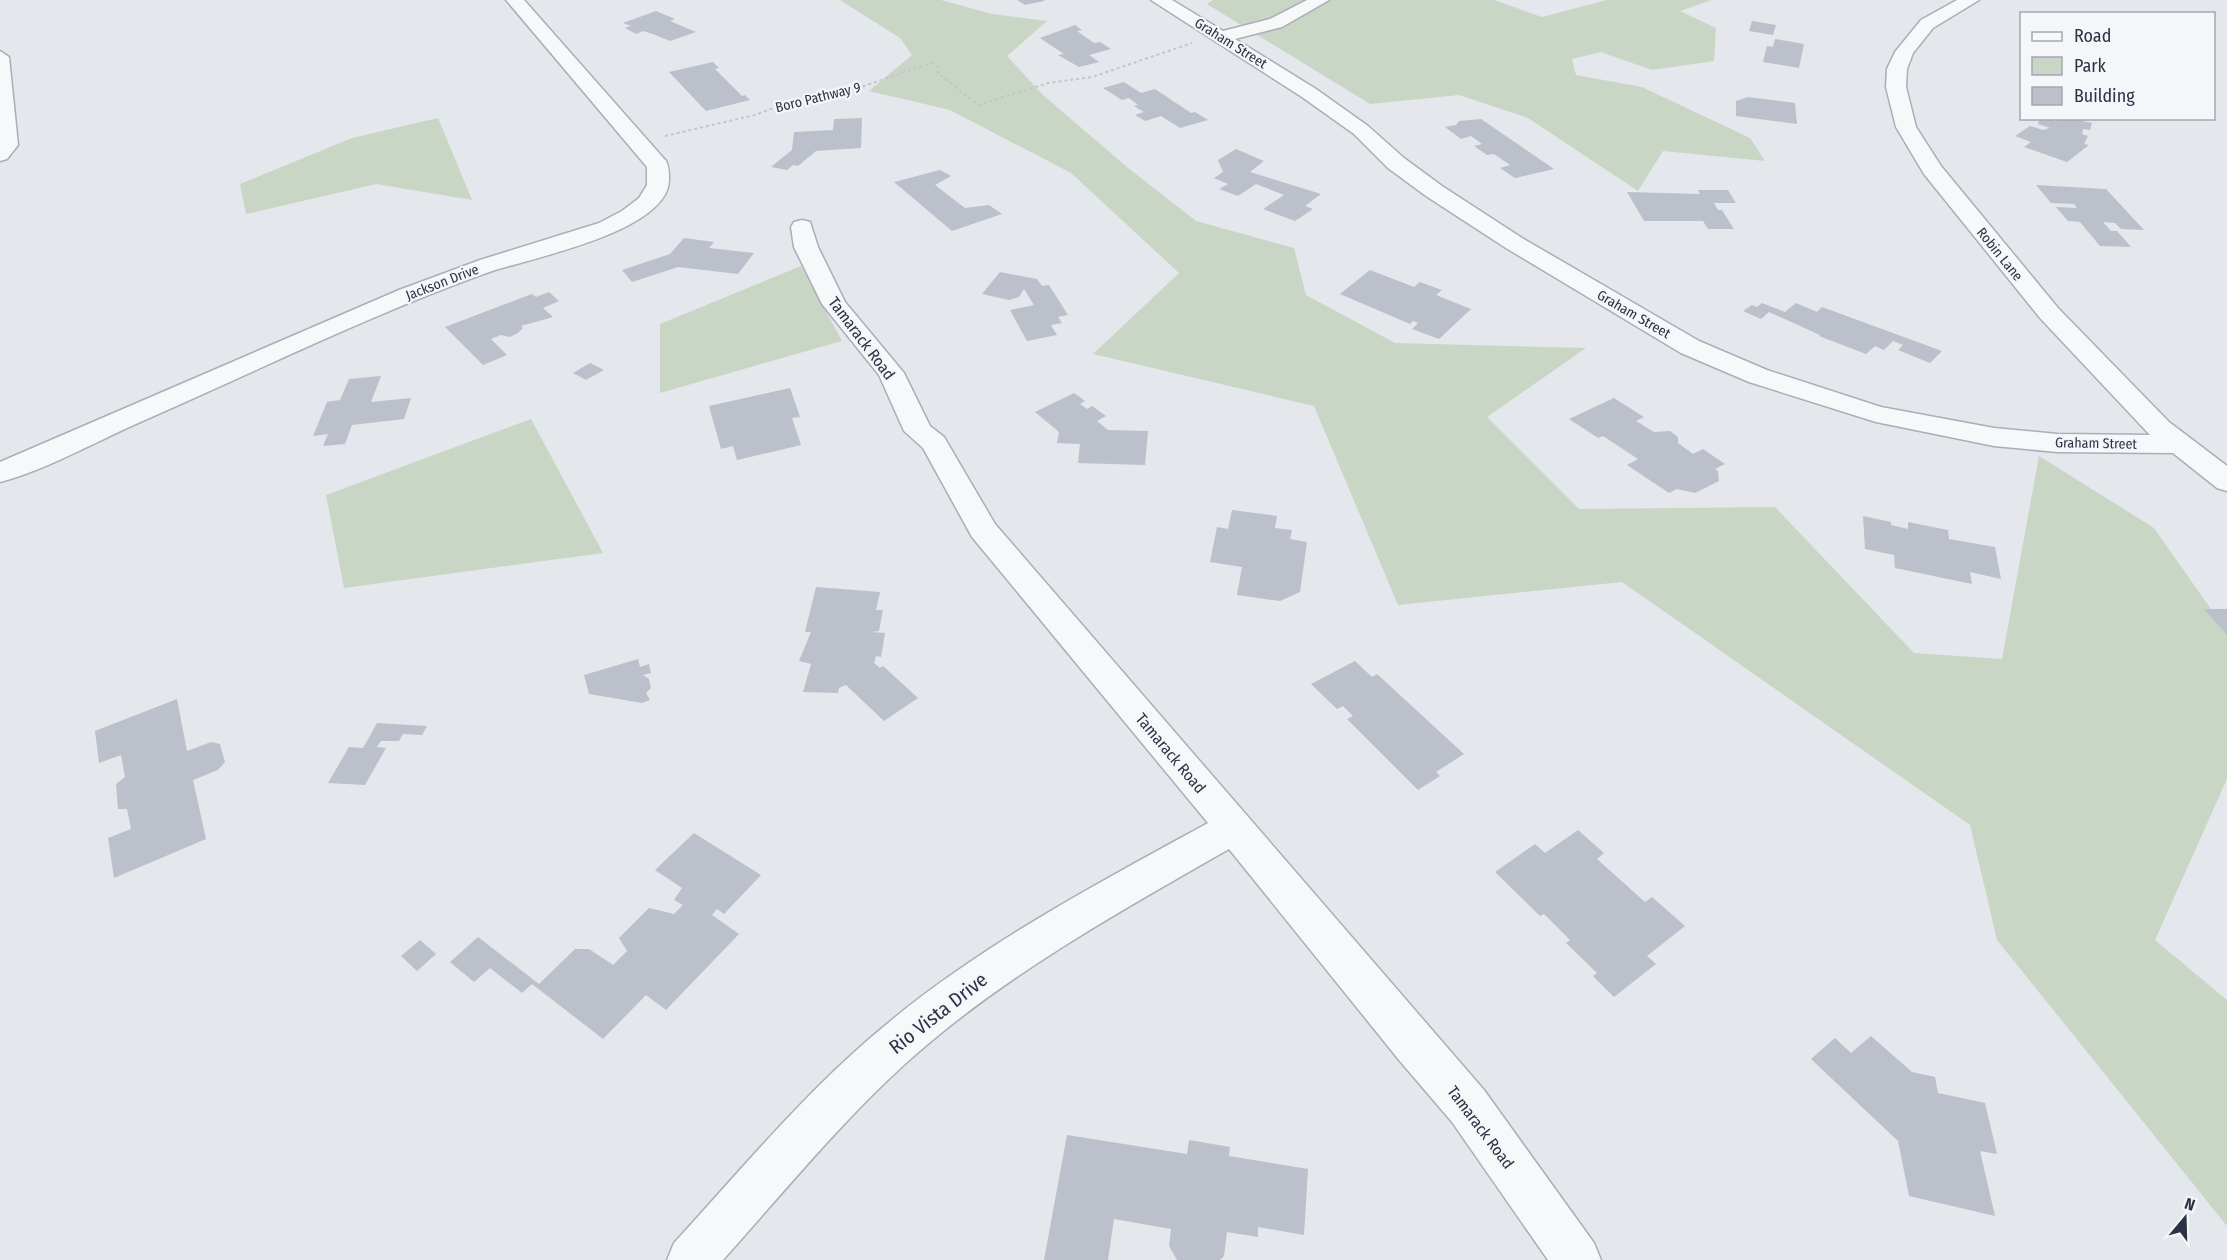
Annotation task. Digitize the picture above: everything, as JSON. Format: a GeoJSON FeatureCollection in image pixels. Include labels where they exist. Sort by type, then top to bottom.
{"type":"FeatureCollection","features":[{"type":"Feature","properties":{"kind":"street","name":"Jackson Drive"},"geometry":{"type":"LineString","coordinates":[[0,473],[408,295],[469,272],[618,223],[650,200],[662,177],[658,166],[515,0]]}},
{"type":"Feature","properties":{"kind":"street","name":"Graham Street"},"geometry":{"type":"LineString","coordinates":[[1160,0],[1309,93],[1360,130],[1396,163],[1434,191],[1514,243],[1690,347],[1758,376],[1876,414],[1972,433],[2057,443],[2180,444]]}},
{"type":"Feature","properties":{"kind":"street"},"geometry":{"type":"LineString","coordinates":[[1221,37],[1276,23],[1320,0]]}},
{"type":"Feature","properties":{"kind":"street","name":"Robin Lane"},"geometry":{"type":"LineString","coordinates":[[1970,0],[1927,24],[1904,52],[1898,69],[1896,87],[1906,127],[1932,169],[2049,313],[2159,428],[2227,481]]}},
{"type":"Feature","properties":{"kind":"street"},"geometry":{"type":"LineString","coordinates":[[0,57],[8,145],[0,155]]}},
{"type":"Feature","properties":{"kind":"street","name":"Tamarack Road"},"geometry":{"type":"LineString","coordinates":[[802,227],[806,247],[834,304],[891,373],[918,431],[934,442],[983,530],[1468,1107],[1577,1260]]}},
{"type":"Feature","properties":{"kind":"street","name":"Rio Vista Drive"},"geometry":{"type":"LineString","coordinates":[[691,1260],[849,1086],[892,1047],[969,986],[1045,935],[1234,826]]}},
{"type":"Feature","properties":{"kind":"path","name":"Boro Pathway 9"},"geometry":{"type":"LineString","coordinates":[[638,142],[755,115],[789,102],[858,88],[932,63],[939,68],[938,73],[978,105],[1048,83],[1092,77],[1203,39],[1221,37]]}},
{"type":"Feature","properties":{"kind":"green space"},"geometry":{"type":"Polygon","coordinates":[[[840,0],[941,0],[992,14],[1047,21],[1007,56],[1043,95],[1127,167],[1196,221],[1294,248],[1306,295],[1395,343],[1586,348],[1487,417],[1579,509],[1775,507],[1914,653],[2002,659],[2039,456],[2154,528],[2227,632],[2227,779],[2155,940],[2227,1000],[2227,1226],[1997,940],[1970,825],[1622,582],[1398,605],[1314,406],[1093,354],[1179,273],[1071,173],[950,110],[869,91],[912,55],[900,38],[840,0]]]}},
{"type":"Feature","properties":{"kind":"green space"},"geometry":{"type":"Polygon","coordinates":[[[1213,0],[1494,0],[1542,17],[1607,0],[1712,0],[1680,11],[1716,28],[1714,61],[1652,70],[1601,52],[1572,59],[1576,75],[1642,87],[1750,138],[1765,161],[1663,151],[1638,191],[1528,118],[1459,95],[1370,104],[1207,4],[1213,0]]]}},
{"type":"Feature","properties":{"kind":"green space"},"geometry":{"type":"Polygon","coordinates":[[[438,118],[472,200],[376,184],[246,214],[240,184],[352,138],[438,118]]]}},
{"type":"Feature","properties":{"kind":"green space"},"geometry":{"type":"Polygon","coordinates":[[[801,266],[842,341],[660,393],[660,324],[801,266]]]}},
{"type":"Feature","properties":{"kind":"green space"},"geometry":{"type":"Polygon","coordinates":[[[531,419],[603,553],[344,588],[326,495],[531,419]]]}},
{"type":"Feature","properties":{"kind":"building"},"geometry":{"type":"Polygon","coordinates":[[[1017,0],[1044,0],[1044,1],[1025,5],[1017,0]]]}},
{"type":"Feature","properties":{"kind":"building"},"geometry":{"type":"Polygon","coordinates":[[[656,11],[675,19],[670,21],[696,32],[670,41],[643,31],[636,34],[625,28],[631,26],[623,23],[656,11]]]}},
{"type":"Feature","properties":{"kind":"building"},"geometry":{"type":"Polygon","coordinates":[[[1752,21],[1776,25],[1773,35],[1749,31],[1752,21]]]}},
{"type":"Feature","properties":{"kind":"building"},"geometry":{"type":"Polygon","coordinates":[[[1075,25],[1082,30],[1077,31],[1094,43],[1100,42],[1111,49],[1089,55],[1099,62],[1079,67],[1058,55],[1064,54],[1040,38],[1075,25]]]}},
{"type":"Feature","properties":{"kind":"building"},"geometry":{"type":"Polygon","coordinates":[[[1775,39],[1804,44],[1799,68],[1763,62],[1767,46],[1773,47],[1775,39]]]}},
{"type":"Feature","properties":{"kind":"building"},"geometry":{"type":"Polygon","coordinates":[[[713,62],[719,68],[715,69],[742,96],[745,95],[750,100],[706,111],[669,72],[713,62]]]}},
{"type":"Feature","properties":{"kind":"building"},"geometry":{"type":"Polygon","coordinates":[[[1124,82],[1141,93],[1155,89],[1191,113],[1195,112],[1208,120],[1180,128],[1161,116],[1145,121],[1135,115],[1144,112],[1134,106],[1138,105],[1129,98],[1122,100],[1103,88],[1124,82]]]}},
{"type":"Feature","properties":{"kind":"building"},"geometry":{"type":"Polygon","coordinates":[[[1748,97],[1795,103],[1797,124],[1736,116],[1736,101],[1748,97]]]}},
{"type":"Feature","properties":{"kind":"building"},"geometry":{"type":"Polygon","coordinates":[[[862,118],[861,148],[816,151],[798,166],[793,165],[787,170],[771,167],[792,150],[794,132],[833,130],[834,119],[862,118]]]}},
{"type":"Feature","properties":{"kind":"building"},"geometry":{"type":"Polygon","coordinates":[[[1481,119],[1554,169],[1515,178],[1500,168],[1510,165],[1494,154],[1487,155],[1474,146],[1482,144],[1471,136],[1461,139],[1445,127],[1456,125],[1459,121],[1481,119]]]}},
{"type":"Feature","properties":{"kind":"building"},"geometry":{"type":"Polygon","coordinates":[[[2039,120],[2083,120],[2092,123],[2090,130],[2083,129],[2082,134],[2088,136],[2084,144],[2089,145],[2067,162],[2024,147],[2031,142],[2015,136],[2030,126],[2043,130],[2050,128],[2038,124],[2039,120]]]}},
{"type":"Feature","properties":{"kind":"building"},"geometry":{"type":"Polygon","coordinates":[[[1236,149],[1264,161],[1250,172],[1321,194],[1305,206],[1313,209],[1295,221],[1263,209],[1284,195],[1256,184],[1238,196],[1219,189],[1228,184],[1214,178],[1223,172],[1218,160],[1236,149]]]}},
{"type":"Feature","properties":{"kind":"building"},"geometry":{"type":"Polygon","coordinates":[[[940,170],[951,176],[935,185],[965,208],[989,205],[1002,214],[952,231],[894,182],[940,170]]]}},
{"type":"Feature","properties":{"kind":"building"},"geometry":{"type":"Polygon","coordinates":[[[2036,185],[2106,189],[2144,230],[2121,229],[2115,223],[2103,222],[2111,231],[2117,231],[2131,247],[2100,246],[2080,222],[2068,221],[2056,207],[2077,208],[2074,204],[2051,203],[2036,185]]]}},
{"type":"Feature","properties":{"kind":"building"},"geometry":{"type":"Polygon","coordinates":[[[1698,190],[1728,190],[1736,203],[1714,203],[1718,210],[1722,210],[1734,229],[1708,229],[1703,221],[1644,221],[1627,192],[1700,194],[1698,190]]]}},
{"type":"Feature","properties":{"kind":"building"},"geometry":{"type":"Polygon","coordinates":[[[684,238],[714,242],[709,248],[754,253],[738,274],[678,267],[632,282],[622,270],[670,254],[684,238]]]}},
{"type":"Feature","properties":{"kind":"building"},"geometry":{"type":"Polygon","coordinates":[[[1370,270],[1414,287],[1420,282],[1442,290],[1436,295],[1471,309],[1439,339],[1412,329],[1418,323],[1413,321],[1410,324],[1340,294],[1370,270]]]}},
{"type":"Feature","properties":{"kind":"building"},"geometry":{"type":"Polygon","coordinates":[[[1000,272],[1037,279],[1042,286],[1049,285],[1068,315],[1058,317],[1062,323],[1051,325],[1057,335],[1027,341],[1010,310],[1034,305],[1024,289],[1019,297],[1009,300],[982,294],[1000,272]]]}},
{"type":"Feature","properties":{"kind":"building"},"geometry":{"type":"Polygon","coordinates":[[[549,292],[559,301],[543,308],[553,317],[521,326],[523,328],[518,333],[510,337],[501,335],[491,339],[507,355],[483,365],[445,327],[532,294],[536,297],[549,292]]]}},
{"type":"Feature","properties":{"kind":"building"},"geometry":{"type":"Polygon","coordinates":[[[1762,303],[1785,312],[1796,303],[1817,312],[1822,307],[1942,351],[1930,363],[1898,350],[1903,345],[1893,341],[1884,350],[1875,346],[1866,354],[1819,336],[1769,312],[1761,319],[1743,311],[1752,305],[1757,307],[1762,303]]]}},
{"type":"Feature","properties":{"kind":"building"},"geometry":{"type":"Polygon","coordinates":[[[590,363],[604,370],[586,380],[573,373],[590,363]]]}},
{"type":"Feature","properties":{"kind":"building"},"geometry":{"type":"Polygon","coordinates":[[[381,376],[371,402],[411,398],[404,419],[352,425],[345,444],[323,446],[328,434],[313,436],[327,402],[340,400],[349,379],[381,376]]]}},
{"type":"Feature","properties":{"kind":"building"},"geometry":{"type":"Polygon","coordinates":[[[790,388],[800,417],[792,418],[801,445],[737,460],[733,446],[721,449],[709,406],[790,388]]]}},
{"type":"Feature","properties":{"kind":"building"},"geometry":{"type":"Polygon","coordinates":[[[1074,393],[1085,401],[1080,404],[1087,409],[1092,406],[1106,416],[1097,421],[1108,430],[1148,431],[1145,465],[1078,463],[1080,444],[1057,443],[1059,432],[1035,412],[1074,393]]]}},
{"type":"Feature","properties":{"kind":"building"},"geometry":{"type":"Polygon","coordinates":[[[1614,398],[1644,417],[1636,421],[1654,432],[1670,431],[1678,437],[1678,443],[1693,454],[1703,449],[1725,464],[1715,469],[1718,471],[1719,481],[1695,493],[1677,489],[1669,493],[1627,465],[1638,459],[1603,436],[1598,438],[1569,419],[1614,398]]]}},
{"type":"Feature","properties":{"kind":"building"},"geometry":{"type":"Polygon","coordinates":[[[1232,510],[1277,516],[1275,528],[1292,530],[1290,539],[1307,542],[1300,592],[1280,601],[1237,595],[1242,567],[1210,562],[1217,527],[1228,529],[1232,510]]]}},
{"type":"Feature","properties":{"kind":"building"},"geometry":{"type":"Polygon","coordinates":[[[1863,516],[1891,522],[1891,525],[1908,529],[1908,522],[1948,530],[1949,539],[1995,547],[2001,579],[1970,572],[1972,584],[1895,568],[1894,555],[1865,549],[1863,516]]]}},
{"type":"Feature","properties":{"kind":"building"},"geometry":{"type":"Polygon","coordinates":[[[816,587],[880,592],[876,610],[883,610],[879,631],[871,632],[885,633],[881,657],[876,656],[874,663],[880,668],[883,666],[918,698],[884,721],[846,685],[839,688],[838,693],[803,692],[811,664],[799,661],[811,632],[805,632],[816,587]]]}},
{"type":"Feature","properties":{"kind":"building"},"geometry":{"type":"Polygon","coordinates":[[[2204,609],[2227,609],[2227,635],[2204,609]]]}},
{"type":"Feature","properties":{"kind":"building"},"geometry":{"type":"Polygon","coordinates":[[[638,659],[640,667],[649,664],[651,673],[643,675],[649,679],[651,688],[646,693],[650,700],[642,703],[589,694],[584,675],[638,659]]]}},
{"type":"Feature","properties":{"kind":"building"},"geometry":{"type":"Polygon","coordinates":[[[1355,661],[1372,677],[1377,674],[1464,754],[1436,772],[1440,776],[1418,790],[1347,719],[1353,716],[1343,706],[1337,709],[1311,684],[1355,661]]]}},
{"type":"Feature","properties":{"kind":"building"},"geometry":{"type":"Polygon","coordinates":[[[177,699],[187,751],[211,742],[220,744],[225,762],[218,770],[193,780],[206,839],[114,878],[108,838],[131,829],[127,809],[118,809],[116,784],[125,777],[121,755],[99,763],[95,731],[177,699]]]}},
{"type":"Feature","properties":{"kind":"building"},"geometry":{"type":"Polygon","coordinates":[[[377,723],[427,726],[422,735],[403,734],[399,741],[381,741],[377,747],[386,748],[365,785],[328,783],[349,747],[363,748],[377,723]]]}},
{"type":"Feature","properties":{"kind":"building"},"geometry":{"type":"Polygon","coordinates":[[[1578,830],[1604,853],[1597,859],[1645,902],[1652,897],[1685,926],[1647,956],[1656,964],[1614,997],[1593,976],[1597,973],[1566,943],[1570,940],[1544,914],[1540,916],[1495,872],[1535,844],[1545,853],[1578,830]]]}},
{"type":"Feature","properties":{"kind":"building"},"geometry":{"type":"Polygon","coordinates":[[[694,833],[761,875],[724,914],[717,909],[712,915],[739,934],[666,1010],[646,995],[603,1039],[532,984],[522,993],[490,968],[474,982],[450,962],[478,937],[539,984],[575,949],[589,949],[613,965],[627,951],[619,938],[649,908],[674,914],[683,905],[674,900],[682,888],[655,870],[694,833]]]}},
{"type":"Feature","properties":{"kind":"building"},"geometry":{"type":"Polygon","coordinates":[[[420,940],[436,954],[417,971],[401,956],[420,940]]]}},
{"type":"Feature","properties":{"kind":"building"},"geometry":{"type":"Polygon","coordinates":[[[1871,1036],[1912,1072],[1935,1077],[1938,1093],[1985,1103],[1997,1154],[1980,1151],[1995,1216],[1909,1196],[1898,1141],[1811,1059],[1835,1038],[1851,1053],[1871,1036]]]}},
{"type":"Feature","properties":{"kind":"building"},"geometry":{"type":"Polygon","coordinates":[[[1067,1135],[1187,1154],[1189,1140],[1230,1147],[1229,1156],[1308,1169],[1304,1235],[1258,1227],[1258,1237],[1227,1232],[1224,1256],[1220,1260],[1177,1260],[1169,1246],[1171,1229],[1114,1219],[1108,1260],[1044,1260],[1067,1135]]]}}]}
